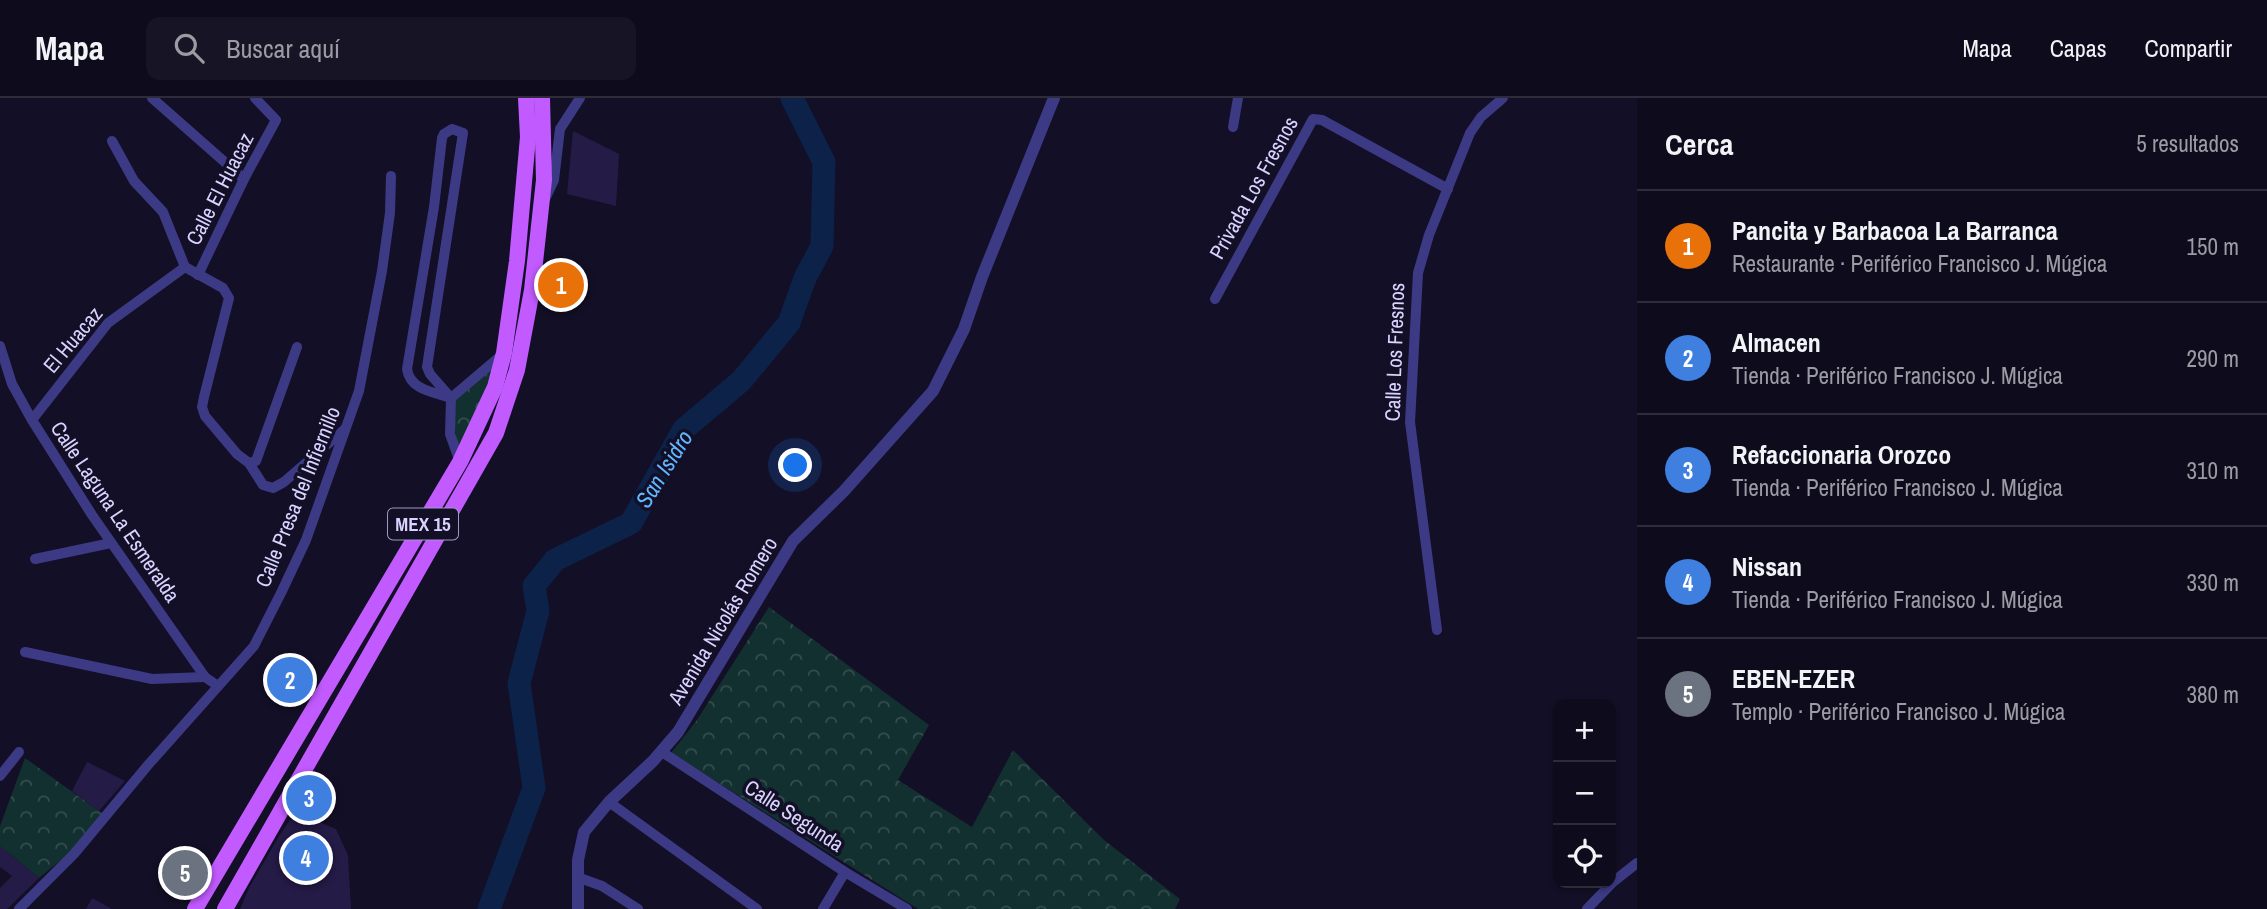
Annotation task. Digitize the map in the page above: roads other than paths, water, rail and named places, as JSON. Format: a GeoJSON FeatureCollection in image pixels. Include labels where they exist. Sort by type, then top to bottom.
{"type":"FeatureCollection","features":[{"type":"Feature","properties":{"kind":"main road","name":"MEX 15"},"geometry":{"type":"LineString","coordinates":[[195,909],[460,462],[495,387],[504,353],[517,261],[528,136],[526,98]]}},
{"type":"Feature","properties":{"kind":"main road","name":"MEX 15"},"geometry":{"type":"LineString","coordinates":[[225,909],[496,433],[517,370],[525,335],[544,180],[542,98]]}},
{"type":"Feature","properties":{"kind":"street"},"geometry":{"type":"LineString","coordinates":[[152,98],[244,179]]}},
{"type":"Feature","properties":{"kind":"street","name":"Calle El Huacaz"},"geometry":{"type":"LineString","coordinates":[[198,275],[276,120],[255,98]]}},
{"type":"Feature","properties":{"kind":"street"},"geometry":{"type":"LineString","coordinates":[[541,208],[554,180],[560,130],[580,98]]}},
{"type":"Feature","properties":{"kind":"street","name":"Avenida Nicolás Romero"},"geometry":{"type":"LineString","coordinates":[[578,909],[578,860],[584,832],[609,802],[662,752],[678,732],[793,541],[844,491],[933,391],[964,329],[982,277],[1054,98]]}},
{"type":"Feature","properties":{"kind":"street"},"geometry":{"type":"LineString","coordinates":[[1233,127],[1238,98]]}},
{"type":"Feature","properties":{"kind":"street","name":"Calle Los Fresnos"},"geometry":{"type":"LineString","coordinates":[[1437,630],[1410,422],[1418,273],[1429,235],[1470,133],[1481,117],[1503,98]]}},
{"type":"Feature","properties":{"kind":"street","name":"Privada Los Fresnos"},"geometry":{"type":"LineString","coordinates":[[1215,299],[1313,119],[1322,120],[1448,189]]}},
{"type":"Feature","properties":{"kind":"street"},"geometry":{"type":"LineString","coordinates":[[451,398],[414,386],[407,369],[442,144],[444,134],[455,129],[463,133],[427,367],[451,398],[450,433],[460,462]]}},
{"type":"Feature","properties":{"kind":"street"},"geometry":{"type":"LineString","coordinates":[[112,141],[134,181],[163,212],[185,267],[223,288],[229,298],[202,408],[205,416],[237,454],[249,463],[263,485],[273,488],[284,482],[348,426]]}},
{"type":"Feature","properties":{"kind":"street"},"geometry":{"type":"LineString","coordinates":[[442,144],[461,148]]}},
{"type":"Feature","properties":{"kind":"street","name":"Calle Presa del Infiernillo"},"geometry":{"type":"LineString","coordinates":[[19,909],[74,855],[254,646],[281,593],[306,540],[348,426],[362,379],[382,271],[390,213],[391,176]]}},
{"type":"Feature","properties":{"kind":"street"},"geometry":{"type":"LineString","coordinates":[[434,207],[452,210]]}},
{"type":"Feature","properties":{"kind":"street","name":"El Huacaz"},"geometry":{"type":"LineString","coordinates":[[32,420],[108,323],[185,267]]}},
{"type":"Feature","properties":{"kind":"street"},"geometry":{"type":"LineString","coordinates":[[415,310],[434,312]]}},
{"type":"Feature","properties":{"kind":"street","name":"Calle Laguna La Esmeralda"},"geometry":{"type":"LineString","coordinates":[[0,346],[12,384],[32,420],[111,543],[205,677],[218,686]]}},
{"type":"Feature","properties":{"kind":"street"},"geometry":{"type":"LineString","coordinates":[[249,463],[256,461],[297,347]]}},
{"type":"Feature","properties":{"kind":"street"},"geometry":{"type":"LineString","coordinates":[[451,398],[504,353]]}},
{"type":"Feature","properties":{"kind":"street"},"geometry":{"type":"LineString","coordinates":[[35,559],[111,543]]}},
{"type":"Feature","properties":{"kind":"street"},"geometry":{"type":"LineString","coordinates":[[24,652],[152,679],[205,677]]}},
{"type":"Feature","properties":{"kind":"street"},"geometry":{"type":"LineString","coordinates":[[0,776],[19,752]]}},
{"type":"Feature","properties":{"kind":"street","name":"Calle Segunda"},"geometry":{"type":"LineString","coordinates":[[662,752],[845,873],[907,909]]}},
{"type":"Feature","properties":{"kind":"street"},"geometry":{"type":"LineString","coordinates":[[609,802],[757,909]]}},
{"type":"Feature","properties":{"kind":"street"},"geometry":{"type":"LineString","coordinates":[[1587,909],[1613,882],[1637,863]]}},
{"type":"Feature","properties":{"kind":"street"},"geometry":{"type":"LineString","coordinates":[[823,909],[845,873]]}},
{"type":"Feature","properties":{"kind":"street"},"geometry":{"type":"LineString","coordinates":[[577,877],[602,886],[638,909]]}},
{"type":"Feature","properties":{"kind":"waterway","name":"San Isidro"},"geometry":{"type":"LineString","coordinates":[[489,909],[534,788],[519,683],[538,611],[534,586],[555,560],[631,523],[684,429],[741,381],[789,323],[805,278],[822,246],[824,162],[792,98]]}},
{"type":"Feature","properties":{"kind":"place","name":"Pancita y Barbacoa La Barranca"},"geometry":{"type":"Point","coordinates":[561,285]}},
{"type":"Feature","properties":{"kind":"place","name":"Almacen"},"geometry":{"type":"Point","coordinates":[290,680]}},
{"type":"Feature","properties":{"kind":"place","name":"Refaccionaria Orozco"},"geometry":{"type":"Point","coordinates":[309,798]}},
{"type":"Feature","properties":{"kind":"place","name":"Nissan"},"geometry":{"type":"Point","coordinates":[306,858]}},
{"type":"Feature","properties":{"kind":"place","name":"EBEN-EZER"},"geometry":{"type":"Point","coordinates":[185,873]}}]}
